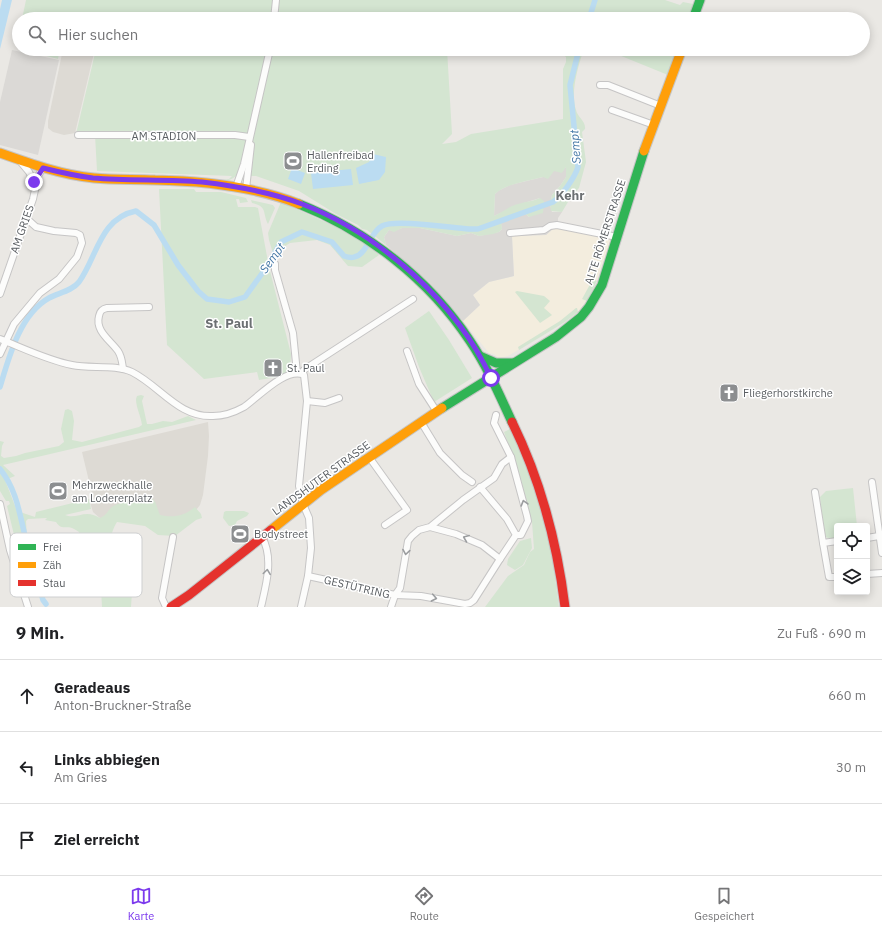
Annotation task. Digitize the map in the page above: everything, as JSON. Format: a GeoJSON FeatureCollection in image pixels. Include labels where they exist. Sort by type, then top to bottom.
{"type":"FeatureCollection","features":[{"type":"Feature","properties":{"kind":"main road"},"geometry":{"type":"LineString","coordinates":[[696,12],[700,0]]}},
{"type":"Feature","properties":{"kind":"main road","name":"ALTE RÖMERSTRASSE"},"geometry":{"type":"LineString","coordinates":[[491,378],[564,332],[587,310],[602,285],[630,193],[679,56]]}},
{"type":"Feature","properties":{"kind":"main road"},"geometry":{"type":"LineString","coordinates":[[0,153],[43,168],[94,178],[177,181],[236,187],[277,196],[306,206],[333,219],[373,243],[401,264],[429,291],[456,321],[480,356],[491,378],[527,454],[545,506],[556,552],[565,606]]}},
{"type":"Feature","properties":{"kind":"main road"},"geometry":{"type":"LineString","coordinates":[[480,356],[488,361],[502,364],[517,362]]}},
{"type":"Feature","properties":{"kind":"main road","name":"LANDSHUTER STRASSE"},"geometry":{"type":"LineString","coordinates":[[171,607],[189,595],[321,490],[421,422],[491,378]]}},
{"type":"Feature","properties":{"kind":"street"},"geometry":{"type":"LineString","coordinates":[[275,12],[276,0]]}},
{"type":"Feature","properties":{"kind":"street"},"geometry":{"type":"LineString","coordinates":[[236,187],[244,164],[268,56]]}},
{"type":"Feature","properties":{"kind":"street"},"geometry":{"type":"LineString","coordinates":[[600,85],[608,85],[661,106]]}},
{"type":"Feature","properties":{"kind":"street"},"geometry":{"type":"LineString","coordinates":[[612,110],[654,125]]}},
{"type":"Feature","properties":{"kind":"street","name":"AM STADION"},"geometry":{"type":"LineString","coordinates":[[78,135],[235,135],[249,137]]}},
{"type":"Feature","properties":{"kind":"street"},"geometry":{"type":"LineString","coordinates":[[246,189],[250,153],[249,137]]}},
{"type":"Feature","properties":{"kind":"street"},"geometry":{"type":"LineString","coordinates":[[18,159],[29,172],[36,186]]}},
{"type":"Feature","properties":{"kind":"street","name":"AM GRIES"},"geometry":{"type":"LineString","coordinates":[[0,294],[26,218],[38,176],[43,168]]}},
{"type":"Feature","properties":{"kind":"street"},"geometry":{"type":"LineString","coordinates":[[247,176],[254,187],[260,192]]}},
{"type":"Feature","properties":{"kind":"street"},"geometry":{"type":"LineString","coordinates":[[0,354],[4,341],[14,324],[40,293],[59,279],[78,253],[82,243],[80,235],[76,233],[54,231],[36,227],[26,218]]}},
{"type":"Feature","properties":{"kind":"street"},"geometry":{"type":"LineString","coordinates":[[510,233],[544,230],[550,226],[556,225],[617,237]]}},
{"type":"Feature","properties":{"kind":"street"},"geometry":{"type":"LineString","coordinates":[[275,264],[275,270],[293,333],[299,373]]}},
{"type":"Feature","properties":{"kind":"street"},"geometry":{"type":"LineString","coordinates":[[4,341],[70,365],[122,369],[133,372],[183,410],[195,415],[215,416],[234,412],[245,406],[271,385],[283,378],[306,369],[413,299]]}},
{"type":"Feature","properties":{"kind":"street"},"geometry":{"type":"LineString","coordinates":[[122,369],[121,357],[100,330],[98,325],[100,311],[102,308],[149,307]]}},
{"type":"Feature","properties":{"kind":"street"},"geometry":{"type":"LineString","coordinates":[[407,351],[419,384],[437,412]]}},
{"type":"Feature","properties":{"kind":"street"},"geometry":{"type":"LineString","coordinates":[[299,373],[304,375],[307,401],[299,489],[309,518],[311,532],[308,576],[301,607]]}},
{"type":"Feature","properties":{"kind":"street"},"geometry":{"type":"LineString","coordinates":[[307,401],[324,403],[339,398]]}},
{"type":"Feature","properties":{"kind":"street"},"geometry":{"type":"LineString","coordinates":[[496,415],[494,423],[511,457],[528,516],[528,521],[521,535],[516,534]]}},
{"type":"Feature","properties":{"kind":"street"},"geometry":{"type":"LineString","coordinates":[[421,422],[440,453],[462,475],[472,482]]}},
{"type":"Feature","properties":{"kind":"street"},"geometry":{"type":"LineString","coordinates":[[369,457],[407,510],[385,525]]}},
{"type":"Feature","properties":{"kind":"street"},"geometry":{"type":"LineString","coordinates":[[395,595],[400,588],[408,541],[412,536],[419,530],[430,527],[494,478],[502,464],[511,457]]}},
{"type":"Feature","properties":{"kind":"street"},"geometry":{"type":"LineString","coordinates":[[872,482],[882,553]]}},
{"type":"Feature","properties":{"kind":"street"},"geometry":{"type":"LineString","coordinates":[[479,488],[507,519],[516,534]]}},
{"type":"Feature","properties":{"kind":"street"},"geometry":{"type":"LineString","coordinates":[[815,492],[829,577],[834,577]]}},
{"type":"Feature","properties":{"kind":"street"},"geometry":{"type":"LineString","coordinates":[[0,504],[10,550]]}},
{"type":"Feature","properties":{"kind":"street"},"geometry":{"type":"LineString","coordinates":[[430,527],[456,534],[482,545],[500,559]]}},
{"type":"Feature","properties":{"kind":"street"},"geometry":{"type":"LineString","coordinates":[[395,595],[421,596],[465,604],[470,603],[474,600],[516,534]]}},
{"type":"Feature","properties":{"kind":"street"},"geometry":{"type":"LineString","coordinates":[[870,538],[879,536]]}},
{"type":"Feature","properties":{"kind":"street"},"geometry":{"type":"LineString","coordinates":[[166,607],[162,598],[173,537]]}},
{"type":"Feature","properties":{"kind":"street"},"geometry":{"type":"LineString","coordinates":[[261,607],[268,569],[267,547],[262,537]]}},
{"type":"Feature","properties":{"kind":"street"},"geometry":{"type":"LineString","coordinates":[[823,543],[834,541]]}},
{"type":"Feature","properties":{"kind":"street"},"geometry":{"type":"LineString","coordinates":[[870,574],[882,573]]}},
{"type":"Feature","properties":{"kind":"street","name":"GESTÜTRING"},"geometry":{"type":"LineString","coordinates":[[308,576],[395,595],[391,607]]}},
{"type":"Feature","properties":{"kind":"street"},"geometry":{"type":"LineString","coordinates":[[25,597],[28,607]]}},
{"type":"Feature","properties":{"kind":"shaded area"},"geometry":{"type":"Polygon","coordinates":[[[12,50],[12,56],[40,56],[59,60],[38,155],[0,145],[0,102],[12,50]]]}},
{"type":"Feature","properties":{"kind":"shaded area"},"geometry":{"type":"Polygon","coordinates":[[[62,56],[93,56],[75,133],[64,135],[53,132],[48,128],[48,121],[62,56]]]}},
{"type":"Feature","properties":{"kind":"shaded area"},"geometry":{"type":"Polygon","coordinates":[[[567,167],[566,177],[552,195],[550,204],[552,212],[562,212],[558,218],[558,229],[553,229],[546,235],[512,236],[514,276],[489,282],[473,295],[480,305],[463,321],[429,282],[386,245],[384,237],[389,230],[394,231],[402,228],[420,228],[457,236],[471,233],[479,236],[499,232],[502,229],[500,219],[522,211],[529,217],[540,198],[511,207],[494,216],[495,194],[498,191],[510,185],[543,177],[555,170],[567,167]]]}},
{"type":"Feature","properties":{"kind":"shaded area"},"geometry":{"type":"Polygon","coordinates":[[[553,229],[588,233],[611,239],[599,275],[587,301],[578,312],[565,322],[508,356],[499,358],[494,354],[489,353],[463,321],[480,305],[473,295],[489,282],[514,276],[512,236],[546,235],[553,229]]]}},
{"type":"Feature","properties":{"kind":"shaded area"},"geometry":{"type":"Polygon","coordinates":[[[208,422],[208,456],[203,495],[200,505],[192,515],[173,521],[101,519],[93,512],[89,499],[93,498],[82,452],[208,422]]]}},
{"type":"Feature","properties":{"kind":"green space"},"geometry":{"type":"Polygon","coordinates":[[[26,0],[665,0],[680,5],[683,2],[693,4],[691,12],[23,12],[26,0]]]}},
{"type":"Feature","properties":{"kind":"green space"},"geometry":{"type":"Polygon","coordinates":[[[47,56],[59,56],[58,59],[47,56]]]}},
{"type":"Feature","properties":{"kind":"green space"},"geometry":{"type":"Polygon","coordinates":[[[94,56],[447,56],[452,134],[442,144],[456,142],[471,134],[563,119],[563,69],[566,62],[565,56],[582,56],[574,88],[574,103],[577,113],[585,126],[585,129],[582,132],[586,162],[579,188],[571,197],[562,212],[551,211],[550,204],[552,195],[566,177],[566,167],[562,173],[554,171],[548,179],[543,177],[517,183],[499,191],[495,194],[494,216],[512,206],[540,198],[544,201],[543,213],[529,217],[522,211],[501,219],[502,229],[493,234],[479,236],[471,233],[457,236],[420,228],[402,228],[394,232],[389,230],[384,237],[386,245],[367,230],[362,229],[358,225],[336,214],[299,191],[256,176],[236,176],[231,179],[222,180],[229,179],[232,176],[97,171],[95,135],[76,134],[94,56]]]}},
{"type":"Feature","properties":{"kind":"green space"},"geometry":{"type":"Polygon","coordinates":[[[621,56],[675,56],[668,75],[621,56]]]}},
{"type":"Feature","properties":{"kind":"green space"},"geometry":{"type":"Polygon","coordinates":[[[159,189],[194,189],[196,192],[221,192],[246,198],[248,202],[240,203],[239,199],[236,199],[238,207],[258,208],[269,267],[291,354],[290,372],[277,377],[259,380],[257,372],[204,379],[167,345],[159,189]]]}},
{"type":"Feature","properties":{"kind":"green space"},"geometry":{"type":"Polygon","coordinates":[[[251,200],[273,205],[275,208],[268,224],[263,208],[252,203],[251,200]]]}},
{"type":"Feature","properties":{"kind":"green space"},"geometry":{"type":"Polygon","coordinates":[[[281,202],[354,235],[370,246],[379,255],[362,267],[348,266],[330,245],[317,240],[290,243],[280,249],[274,257],[268,233],[281,202]]]}},
{"type":"Feature","properties":{"kind":"green space"},"geometry":{"type":"Polygon","coordinates":[[[593,279],[597,281],[587,301],[582,299],[593,279]]]}},
{"type":"Feature","properties":{"kind":"green space"},"geometry":{"type":"Polygon","coordinates":[[[517,291],[544,296],[550,301],[544,308],[552,315],[540,323],[515,292],[517,291]]]}},
{"type":"Feature","properties":{"kind":"green space"},"geometry":{"type":"Polygon","coordinates":[[[576,308],[578,312],[565,322],[519,350],[518,347],[560,321],[576,308]]]}},
{"type":"Feature","properties":{"kind":"green space"},"geometry":{"type":"Polygon","coordinates":[[[429,311],[472,378],[434,402],[405,328],[429,311]]]}},
{"type":"Feature","properties":{"kind":"green space"},"geometry":{"type":"Polygon","coordinates":[[[137,396],[144,396],[142,401],[147,424],[163,421],[172,422],[188,416],[196,420],[3,465],[15,476],[5,480],[17,511],[35,517],[36,512],[89,499],[91,509],[65,515],[73,516],[90,514],[100,518],[115,505],[148,497],[155,501],[160,515],[179,516],[195,507],[201,514],[202,518],[196,520],[175,536],[158,535],[145,526],[117,522],[112,533],[79,533],[72,528],[61,527],[56,522],[45,520],[47,518],[28,519],[26,521],[27,533],[14,533],[7,506],[10,504],[9,501],[6,501],[0,491],[0,441],[4,442],[1,456],[4,458],[59,446],[64,442],[61,429],[65,410],[68,409],[72,411],[74,421],[72,440],[82,442],[139,427],[142,425],[136,399],[137,396]]]}},
{"type":"Feature","properties":{"kind":"green space"},"geometry":{"type":"Polygon","coordinates":[[[512,428],[544,514],[552,554],[559,607],[485,607],[508,576],[524,565],[530,552],[534,549],[532,522],[521,480],[504,432],[512,428]]]}},
{"type":"Feature","properties":{"kind":"green space"},"geometry":{"type":"Polygon","coordinates":[[[853,488],[857,523],[834,523],[834,539],[824,536],[820,497],[826,491],[853,488]]]}},
{"type":"Feature","properties":{"kind":"green space"},"geometry":{"type":"Polygon","coordinates":[[[244,511],[249,513],[247,516],[237,521],[235,525],[229,526],[223,518],[224,512],[244,511]]]}},
{"type":"Feature","properties":{"kind":"green space"},"geometry":{"type":"Polygon","coordinates":[[[531,538],[532,548],[523,565],[515,570],[507,565],[508,559],[520,541],[531,538]]]}},
{"type":"Feature","properties":{"kind":"green space"},"geometry":{"type":"Polygon","coordinates":[[[101,597],[132,597],[131,607],[102,607],[101,597]]]}},
{"type":"Feature","properties":{"kind":"water"},"geometry":{"type":"Polygon","coordinates":[[[2,0],[12,0],[0,49],[0,9],[2,0]]]}},
{"type":"Feature","properties":{"kind":"water"},"geometry":{"type":"Polygon","coordinates":[[[373,154],[386,157],[385,172],[379,180],[359,184],[356,168],[369,162],[373,154]]]}},
{"type":"Feature","properties":{"kind":"water"},"geometry":{"type":"Polygon","coordinates":[[[292,168],[305,173],[301,184],[288,179],[292,168]]]}},
{"type":"Feature","properties":{"kind":"water"},"geometry":{"type":"Polygon","coordinates":[[[351,169],[353,185],[313,189],[311,173],[351,169]]]}},
{"type":"Feature","properties":{"kind":"waterway","name":"Sempt"},"geometry":{"type":"LineString","coordinates":[[591,12],[595,0]]}},
{"type":"Feature","properties":{"kind":"waterway","name":"Sempt"},"geometry":{"type":"LineString","coordinates":[[0,387],[17,337],[30,314],[49,298],[69,290],[79,282],[107,230],[114,222],[124,215],[136,211],[154,225],[178,265],[198,291],[207,299],[229,302],[245,297],[266,268],[281,242],[302,232],[332,242],[344,256],[353,257],[362,252],[378,229],[389,224],[424,224],[478,229],[553,202],[568,186],[578,167],[570,85],[577,56]]}},
{"type":"Feature","properties":{"kind":"waterway","name":"Sempt"},"geometry":{"type":"LineString","coordinates":[[0,469],[6,477],[15,496],[24,533]]}},
{"type":"Feature","properties":{"kind":"waterway","name":"Sempt"},"geometry":{"type":"LineString","coordinates":[[42,597],[46,604]]}},
{"type":"Feature","properties":{"kind":"traffic: fast"},"geometry":{"type":"LineString","coordinates":[[696,12],[700,0]]}},
{"type":"Feature","properties":{"kind":"traffic: fast"},"geometry":{"type":"LineString","coordinates":[[442,408],[556,337],[581,317],[589,307],[602,285],[644,151]]}},
{"type":"Feature","properties":{"kind":"traffic: fast"},"geometry":{"type":"LineString","coordinates":[[299,204],[349,228],[372,243],[395,259],[436,297],[454,318],[482,360],[512,422]]}},
{"type":"Feature","properties":{"kind":"traffic: fast"},"geometry":{"type":"LineString","coordinates":[[480,356],[496,363],[513,363]]}},
{"type":"Feature","properties":{"kind":"traffic: slow"},"geometry":{"type":"LineString","coordinates":[[644,151],[679,56]]}},
{"type":"Feature","properties":{"kind":"traffic: slow"},"geometry":{"type":"LineString","coordinates":[[0,153],[23,161],[82,177],[210,183],[264,193],[299,204]]}},
{"type":"Feature","properties":{"kind":"traffic: slow"},"geometry":{"type":"LineString","coordinates":[[271,530],[321,490],[442,408]]}},
{"type":"Feature","properties":{"kind":"traffic: jam"},"geometry":{"type":"LineString","coordinates":[[512,422],[531,467],[546,512],[562,583],[565,607]]}},
{"type":"Feature","properties":{"kind":"traffic: jam"},"geometry":{"type":"LineString","coordinates":[[171,607],[189,595],[271,530]]}},
{"type":"Feature","properties":{"kind":"place","name":"Hallenfreibad Erding"},"geometry":{"type":"Point","coordinates":[293,161]}},
{"type":"Feature","properties":{"kind":"place","name":"St. Paul"},"geometry":{"type":"Point","coordinates":[273,368]}},
{"type":"Feature","properties":{"kind":"place","name":"Fliegerhorstkirche"},"geometry":{"type":"Point","coordinates":[729,393]}},
{"type":"Feature","properties":{"kind":"place","name":"Mehrzweckhalle am Lodererplatz"},"geometry":{"type":"Point","coordinates":[58,491]}},
{"type":"Feature","properties":{"kind":"place","name":"Bodystreet"},"geometry":{"type":"Point","coordinates":[240,534]}},
{"type":"Feature","properties":{"kind":"district","name":"Kehr"},"geometry":{"type":"Point","coordinates":[570,195]}},
{"type":"Feature","properties":{"kind":"district","name":"St. Paul"},"geometry":{"type":"Point","coordinates":[229,323]}},
{"type":"Feature","properties":{"kind":"route"},"geometry":{"type":"LineString","coordinates":[[34,182],[36,186],[38,176],[43,168],[94,178],[202,182],[260,192],[306,206],[333,219],[363,237],[387,253],[414,275],[456,321],[480,356],[491,378]]}}]}
